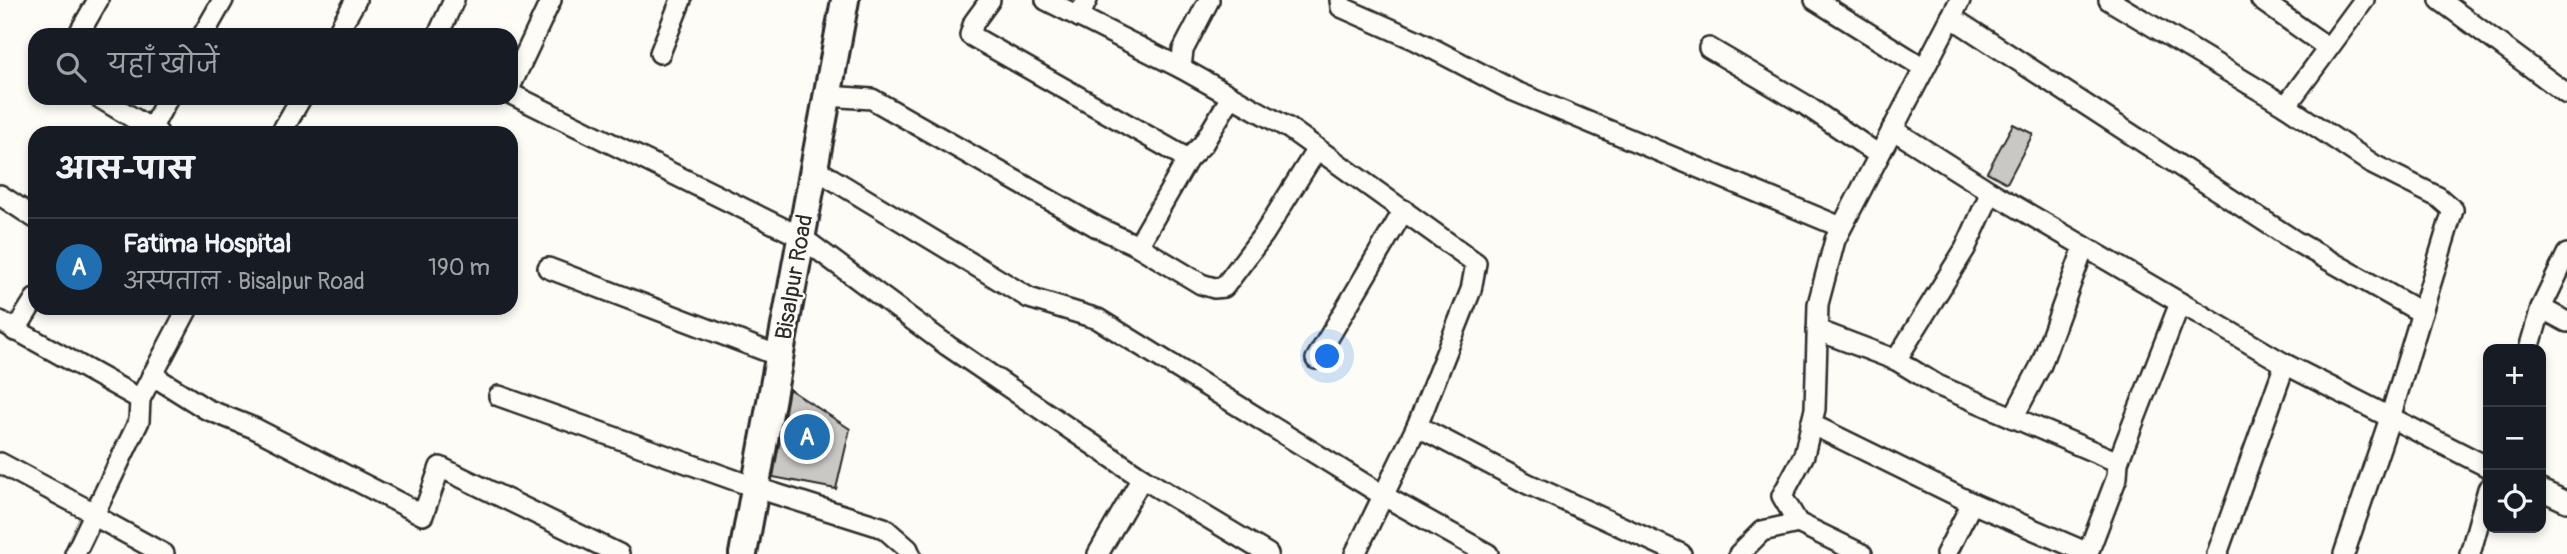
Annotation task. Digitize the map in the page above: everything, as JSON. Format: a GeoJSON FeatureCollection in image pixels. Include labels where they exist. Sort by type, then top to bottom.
{"type":"FeatureCollection","features":[{"type":"Feature","properties":{"kind":"main road","name":"Bisalpur Road"},"geometry":{"type":"LineString","coordinates":[[743,554],[845,0]]}},
{"type":"Feature","properties":{"kind":"street"},"geometry":{"type":"LineString","coordinates":[[82,28],[98,0]]}},
{"type":"Feature","properties":{"kind":"street"},"geometry":{"type":"LineString","coordinates":[[207,28],[223,0]]}},
{"type":"Feature","properties":{"kind":"street"},"geometry":{"type":"LineString","coordinates":[[341,28],[356,0]]}},
{"type":"Feature","properties":{"kind":"street"},"geometry":{"type":"LineString","coordinates":[[441,28],[454,0]]}},
{"type":"Feature","properties":{"kind":"street"},"geometry":{"type":"LineString","coordinates":[[518,70],[551,0]]}},
{"type":"Feature","properties":{"kind":"street"},"geometry":{"type":"LineString","coordinates":[[660,53],[681,0]]}},
{"type":"Feature","properties":{"kind":"street"},"geometry":{"type":"LineString","coordinates":[[990,0],[974,22],[970,35],[1188,159]]}},
{"type":"Feature","properties":{"kind":"street"},"geometry":{"type":"LineString","coordinates":[[1046,0],[1083,9],[1290,130],[1476,263],[1471,290],[1417,426],[1356,554]]}},
{"type":"Feature","properties":{"kind":"street"},"geometry":{"type":"LineString","coordinates":[[1181,68],[1183,50],[1209,0]]}},
{"type":"Feature","properties":{"kind":"street"},"geometry":{"type":"LineString","coordinates":[[1340,0],[1341,6],[1416,40],[1514,91],[1841,227]]}},
{"type":"Feature","properties":{"kind":"street"},"geometry":{"type":"LineString","coordinates":[[1815,0],[1924,68]]}},
{"type":"Feature","properties":{"kind":"street"},"geometry":{"type":"LineString","coordinates":[[2109,0],[2286,106],[2374,165],[2438,197],[2453,210],[2390,418],[2344,554]]}},
{"type":"Feature","properties":{"kind":"street"},"geometry":{"type":"LineString","coordinates":[[2261,0],[2327,47]]}},
{"type":"Feature","properties":{"kind":"street"},"geometry":{"type":"LineString","coordinates":[[2286,106],[2364,0]]}},
{"type":"Feature","properties":{"kind":"street"},"geometry":{"type":"LineString","coordinates":[[2440,0],[2567,94]]}},
{"type":"Feature","properties":{"kind":"street"},"geometry":{"type":"LineString","coordinates":[[1863,554],[1822,545],[1798,523],[1782,496],[1804,455],[1815,409],[1818,304],[1835,240],[1956,8],[2295,241],[2422,313]]}},
{"type":"Feature","properties":{"kind":"street"},"geometry":{"type":"LineString","coordinates":[[1709,48],[1804,104],[1879,155]]}},
{"type":"Feature","properties":{"kind":"street"},"geometry":{"type":"LineString","coordinates":[[827,96],[872,99],[1097,227],[1138,246],[1201,284],[1214,288],[1224,287],[1264,234],[1317,149]]}},
{"type":"Feature","properties":{"kind":"street"},"geometry":{"type":"LineString","coordinates":[[518,97],[801,237],[948,346],[1142,478],[1247,549],[1268,554]]}},
{"type":"Feature","properties":{"kind":"street"},"geometry":{"type":"LineString","coordinates":[[1138,246],[1188,159],[1203,144],[1230,97]]}},
{"type":"Feature","properties":{"kind":"street"},"geometry":{"type":"LineString","coordinates":[[111,105],[146,126]]}},
{"type":"Feature","properties":{"kind":"street"},"geometry":{"type":"LineString","coordinates":[[156,126],[165,105]]}},
{"type":"Feature","properties":{"kind":"street"},"geometry":{"type":"LineString","coordinates":[[285,126],[297,105]]}},
{"type":"Feature","properties":{"kind":"street"},"geometry":{"type":"LineString","coordinates":[[1892,129],[2084,247],[2285,364],[2483,464]]}},
{"type":"Feature","properties":{"kind":"street"},"geometry":{"type":"LineString","coordinates":[[814,168],[1030,298],[1098,319],[1384,496],[1488,554]]}},
{"type":"Feature","properties":{"kind":"street"},"geometry":{"type":"LineString","coordinates":[[1896,360],[1965,248],[1991,191]]}},
{"type":"Feature","properties":{"kind":"street"},"geometry":{"type":"LineString","coordinates":[[0,195],[28,213]]}},
{"type":"Feature","properties":{"kind":"street"},"geometry":{"type":"LineString","coordinates":[[1316,359],[1404,210]]}},
{"type":"Feature","properties":{"kind":"street"},"geometry":{"type":"LineString","coordinates":[[2013,418],[2041,365],[2084,247]]}},
{"type":"Feature","properties":{"kind":"street"},"geometry":{"type":"LineString","coordinates":[[2530,344],[2541,308],[2567,254]]}},
{"type":"Feature","properties":{"kind":"street"},"geometry":{"type":"LineString","coordinates":[[548,268],[779,356]]}},
{"type":"Feature","properties":{"kind":"street"},"geometry":{"type":"LineString","coordinates":[[1811,424],[1972,503],[2088,553],[2117,477],[2118,462],[2180,303]]}},
{"type":"Feature","properties":{"kind":"street"},"geometry":{"type":"LineString","coordinates":[[28,306],[8,326],[140,399]]}},
{"type":"Feature","properties":{"kind":"street"},"geometry":{"type":"LineString","coordinates":[[2541,308],[2567,322]]}},
{"type":"Feature","properties":{"kind":"street"},"geometry":{"type":"LineString","coordinates":[[75,554],[139,421],[140,399],[184,315]]}},
{"type":"Feature","properties":{"kind":"street"},"geometry":{"type":"LineString","coordinates":[[1817,330],[1896,360],[1937,385],[2118,462]]}},
{"type":"Feature","properties":{"kind":"street"},"geometry":{"type":"LineString","coordinates":[[2217,554],[2285,364]]}},
{"type":"Feature","properties":{"kind":"street"},"geometry":{"type":"LineString","coordinates":[[152,375],[206,410],[254,428],[423,515],[440,467],[619,554]]}},
{"type":"Feature","properties":{"kind":"street"},"geometry":{"type":"LineString","coordinates":[[499,397],[755,487],[884,528],[908,549],[910,554]]}},
{"type":"Feature","properties":{"kind":"street"},"geometry":{"type":"LineString","coordinates":[[1417,426],[1528,484],[1681,554]]}},
{"type":"Feature","properties":{"kind":"street"},"geometry":{"type":"LineString","coordinates":[[0,463],[162,553]]}},
{"type":"Feature","properties":{"kind":"street"},"geometry":{"type":"LineString","coordinates":[[1098,554],[1142,478]]}},
{"type":"Feature","properties":{"kind":"street"},"geometry":{"type":"LineString","coordinates":[[2546,492],[2567,501]]}},
{"type":"Feature","properties":{"kind":"street"},"geometry":{"type":"LineString","coordinates":[[1946,554],[1972,503]]}},
{"type":"Feature","properties":{"kind":"street"},"geometry":{"type":"LineString","coordinates":[[2470,554],[2483,507]]}},
{"type":"Feature","properties":{"kind":"street"},"geometry":{"type":"LineString","coordinates":[[1740,554],[1762,531],[1798,523]]}},
{"type":"Feature","properties":{"kind":"building"},"geometry":{"type":"Polygon","coordinates":[[[2013,124],[2033,134],[2007,183],[1987,172],[2013,124]]]}},
{"type":"Feature","properties":{"kind":"building"},"geometry":{"type":"Polygon","coordinates":[[[789,389],[850,429],[836,489],[773,477],[789,389]]]}},
{"type":"Feature","properties":{"kind":"place","name":"Fatima Hospital"},"geometry":{"type":"Point","coordinates":[807,437]}}]}
